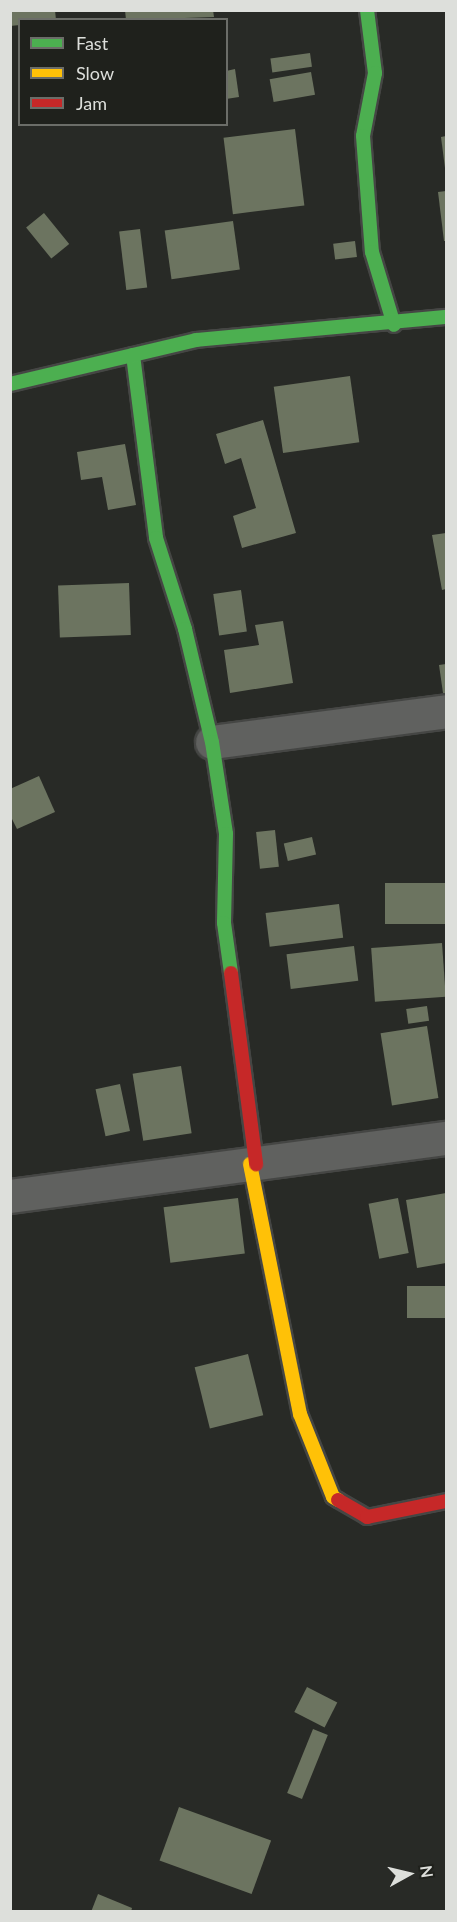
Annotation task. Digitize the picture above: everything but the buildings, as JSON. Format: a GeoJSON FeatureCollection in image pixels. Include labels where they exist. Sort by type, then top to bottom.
{"type":"FeatureCollection","features":[{"type":"Feature","properties":{"kind":"street"},"geometry":{"type":"LineString","coordinates":[[367,10],[375,73],[363,136],[372,252],[394,325]]}},
{"type":"Feature","properties":{"kind":"street"},"geometry":{"type":"LineString","coordinates":[[10,384],[196,340],[394,325],[447,317]]}},
{"type":"Feature","properties":{"kind":"street"},"geometry":{"type":"LineString","coordinates":[[133,355],[156,538],[185,629],[212,742],[226,834],[224,923],[253,1164],[300,1414],[333,1497],[367,1517],[447,1501]]}},
{"type":"Feature","properties":{"kind":"street"},"geometry":{"type":"LineString","coordinates":[[212,742],[447,711]]}},
{"type":"Feature","properties":{"kind":"street"},"geometry":{"type":"LineString","coordinates":[[10,1196],[447,1138]]}},
{"type":"Feature","properties":{"kind":"traffic: fast"},"geometry":{"type":"LineString","coordinates":[[367,10],[375,73],[363,136],[372,252],[394,325]]}},
{"type":"Feature","properties":{"kind":"traffic: fast"},"geometry":{"type":"LineString","coordinates":[[10,384],[196,340],[446,317]]}},
{"type":"Feature","properties":{"kind":"traffic: fast"},"geometry":{"type":"LineString","coordinates":[[133,355],[156,538],[185,629],[212,742],[226,834],[224,923],[231,973]]}},
{"type":"Feature","properties":{"kind":"traffic: slow"},"geometry":{"type":"LineString","coordinates":[[250,1164],[300,1414],[333,1497],[338,1500]]}},
{"type":"Feature","properties":{"kind":"traffic: jam"},"geometry":{"type":"LineString","coordinates":[[231,973],[256,1164]]}},
{"type":"Feature","properties":{"kind":"traffic: jam"},"geometry":{"type":"LineString","coordinates":[[338,1500],[367,1517],[446,1501]]}}]}
